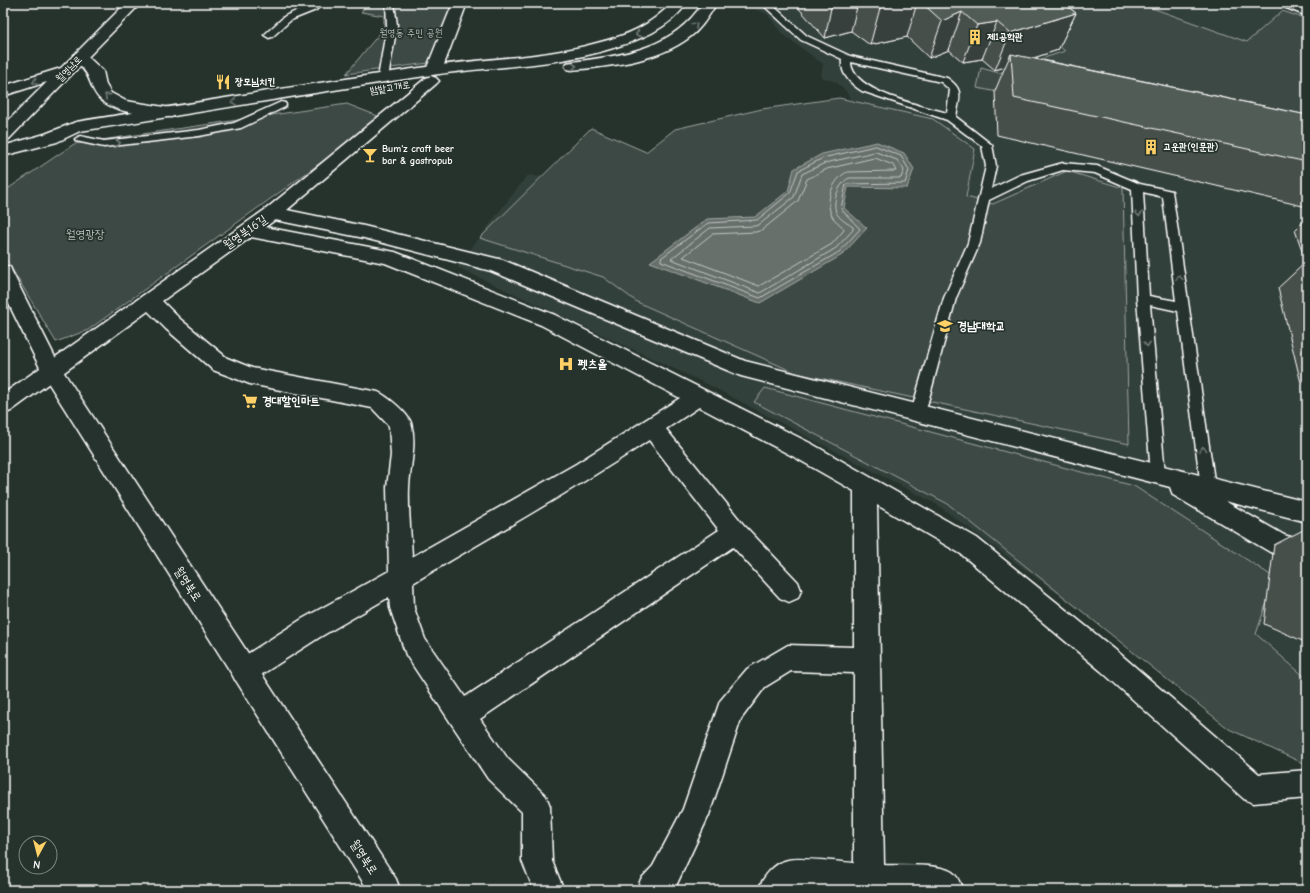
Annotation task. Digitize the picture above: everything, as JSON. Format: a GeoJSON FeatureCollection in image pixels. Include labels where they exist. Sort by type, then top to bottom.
{"type":"FeatureCollection","features":[{"type":"Feature","properties":{"kind":"street","name":"월영남로"},"geometry":{"type":"LineString","coordinates":[[3,135],[134,3]]}},
{"type":"Feature","properties":{"kind":"street"},"geometry":{"type":"LineString","coordinates":[[432,76],[460,3]]}},
{"type":"Feature","properties":{"kind":"street","name":"밤밭고개로"},"geometry":{"type":"LineString","coordinates":[[51,138],[80,139],[281,105],[432,76],[580,52],[604,46],[642,33],[661,22],[680,3]]}},
{"type":"Feature","properties":{"kind":"street","name":"밤밭고개로"},"geometry":{"type":"LineString","coordinates":[[3,151],[51,138],[76,127],[384,78],[432,76],[591,64],[643,54],[667,45],[684,34],[699,22],[710,3]]}},
{"type":"Feature","properties":{"kind":"street"},"geometry":{"type":"LineString","coordinates":[[80,58],[95,71],[98,85],[106,96],[122,105],[170,112]]}},
{"type":"Feature","properties":{"kind":"street"},"geometry":{"type":"LineString","coordinates":[[3,91],[67,70]]}},
{"type":"Feature","properties":{"kind":"street","name":"월영북16길"},"geometry":{"type":"LineString","coordinates":[[3,405],[272,213],[432,76]]}},
{"type":"Feature","properties":{"kind":"street"},"geometry":{"type":"LineString","coordinates":[[272,213],[364,232],[496,264],[742,368],[1307,512]]}},
{"type":"Feature","properties":{"kind":"street"},"geometry":{"type":"LineString","coordinates":[[247,230],[388,257],[548,320],[804,451],[969,546],[1110,662],[1254,789],[1307,784]]}},
{"type":"Feature","properties":{"kind":"street","name":"월영북로"},"geometry":{"type":"LineString","coordinates":[[6,284],[51,370],[385,890]]}},
{"type":"Feature","properties":{"kind":"street"},"geometry":{"type":"LineString","coordinates":[[149,300],[173,324],[220,364],[250,376],[378,401],[400,423],[402,455],[398,487],[402,608],[415,646],[498,769],[536,806],[538,861],[549,890]]}},
{"type":"Feature","properties":{"kind":"street"},"geometry":{"type":"LineString","coordinates":[[244,670],[311,628],[584,471],[698,397]]}},
{"type":"Feature","properties":{"kind":"street"},"geometry":{"type":"LineString","coordinates":[[652,427],[735,532],[789,590]]}},
{"type":"Feature","properties":{"kind":"street"},"geometry":{"type":"LineString","coordinates":[[1158,474],[1278,544],[1307,552]]}},
{"type":"Feature","properties":{"kind":"street"},"geometry":{"type":"LineString","coordinates":[[865,486],[869,879]]}},
{"type":"Feature","properties":{"kind":"street"},"geometry":{"type":"LineString","coordinates":[[462,715],[735,532]]}},
{"type":"Feature","properties":{"kind":"street"},"geometry":{"type":"LineString","coordinates":[[652,890],[664,878],[695,815],[730,711],[756,678],[788,658],[867,660]]}},
{"type":"Feature","properties":{"kind":"street"},"geometry":{"type":"LineString","coordinates":[[773,890],[789,874],[942,883],[948,890]]}},
{"type":"Feature","properties":{"kind":"lane"},"geometry":{"type":"LineString","coordinates":[[269,35],[288,18],[313,8],[319,3]]}},
{"type":"Feature","properties":{"kind":"lane"},"geometry":{"type":"LineString","coordinates":[[384,78],[392,25],[390,3]]}},
{"type":"Feature","properties":{"kind":"lane"},"geometry":{"type":"LineString","coordinates":[[765,3],[804,38],[847,58],[944,80],[953,86],[955,90],[951,118]]}},
{"type":"Feature","properties":{"kind":"lane"},"geometry":{"type":"LineString","coordinates":[[1278,3],[1307,13]]}},
{"type":"Feature","properties":{"kind":"lane"},"geometry":{"type":"LineString","coordinates":[[847,58],[848,71],[854,80],[865,89],[951,118],[988,145],[991,166],[974,244],[950,298],[918,413]]}},
{"type":"Feature","properties":{"kind":"lane"},"geometry":{"type":"LineString","coordinates":[[985,197],[1024,178],[1063,166],[1097,170],[1137,187],[1168,194],[1208,487]]}},
{"type":"Feature","properties":{"kind":"lane"},"geometry":{"type":"LineString","coordinates":[[1137,187],[1143,299],[1158,474]]}},
{"type":"Feature","properties":{"kind":"lane"},"geometry":{"type":"LineString","coordinates":[[1143,299],[1183,307]]}},
{"type":"Feature","properties":{"kind":"shaded area","name":"경남대학교"},"geometry":{"type":"Polygon","coordinates":[[[746,3],[1307,3],[1307,740],[1251,736],[936,504],[709,385],[457,267],[526,177],[530,175],[548,178],[715,180],[853,105],[844,89],[836,82],[821,77],[823,64],[782,34],[767,14],[746,5],[746,3]]]}},
{"type":"Feature","properties":{"kind":"green space","name":"월영동 주민 공원"},"geometry":{"type":"Polygon","coordinates":[[[368,3],[455,3],[429,63],[346,74],[384,28],[384,16],[361,12],[368,3]]]}},
{"type":"Feature","properties":{"kind":"green space"},"geometry":{"type":"Polygon","coordinates":[[[1089,3],[1138,3],[1247,42],[1282,11],[1307,19],[1307,152],[977,88],[981,68],[999,73],[1065,51],[1026,17],[1089,3]]]}},
{"type":"Feature","properties":{"kind":"green space"},"geometry":{"type":"Polygon","coordinates":[[[839,98],[933,119],[975,149],[966,197],[993,204],[1067,171],[1123,188],[1129,444],[796,373],[637,302],[603,277],[480,238],[591,128],[646,152],[675,129],[762,109],[839,98]]]}},
{"type":"Feature","properties":{"kind":"green space","name":"월영광장"},"geometry":{"type":"Polygon","coordinates":[[[347,104],[383,118],[88,330],[56,342],[3,254],[3,192],[74,144],[347,104]]]}},
{"type":"Feature","properties":{"kind":"green space"},"geometry":{"type":"Polygon","coordinates":[[[765,388],[1134,486],[1275,578],[1256,634],[1307,679],[1307,765],[1229,729],[948,504],[754,402],[765,388]]]}},
{"type":"Feature","properties":{"kind":"water"},"geometry":{"type":"Polygon","coordinates":[[[877,142],[904,153],[914,169],[907,188],[848,187],[844,208],[867,228],[842,255],[760,303],[650,262],[707,219],[755,217],[788,191],[794,169],[822,154],[877,142]]]}},
{"type":"Feature","properties":{"kind":"building"},"geometry":{"type":"Polygon","coordinates":[[[873,3],[902,3],[880,8],[873,3]]]}},
{"type":"Feature","properties":{"kind":"building"},"geometry":{"type":"Polygon","coordinates":[[[922,3],[1063,3],[1076,13],[1010,33],[997,22],[977,25],[962,12],[942,21],[922,3]]]}},
{"type":"Feature","properties":{"kind":"building"},"geometry":{"type":"Polygon","coordinates":[[[1011,54],[1307,115],[1307,162],[1014,98],[1011,54]]]}},
{"type":"Feature","properties":{"kind":"place","name":"제1공학관"},"geometry":{"type":"Point","coordinates":[975,37]}},
{"type":"Feature","properties":{"kind":"place","name":"장모님치킨"},"geometry":{"type":"Point","coordinates":[223,82]}},
{"type":"Feature","properties":{"kind":"place","name":"고운관(인문관)"},"geometry":{"type":"Point","coordinates":[1151,147]}},
{"type":"Feature","properties":{"kind":"place","name":"Bum'z craft beer bar & gastropub"},"geometry":{"type":"Point","coordinates":[370,155]}},
{"type":"Feature","properties":{"kind":"place","name":"경남대학교"},"geometry":{"type":"Point","coordinates":[945,326]}},
{"type":"Feature","properties":{"kind":"place","name":"펫츠올"},"geometry":{"type":"Point","coordinates":[566,364]}},
{"type":"Feature","properties":{"kind":"place","name":"경대할인마트"},"geometry":{"type":"Point","coordinates":[250,401]}}]}
